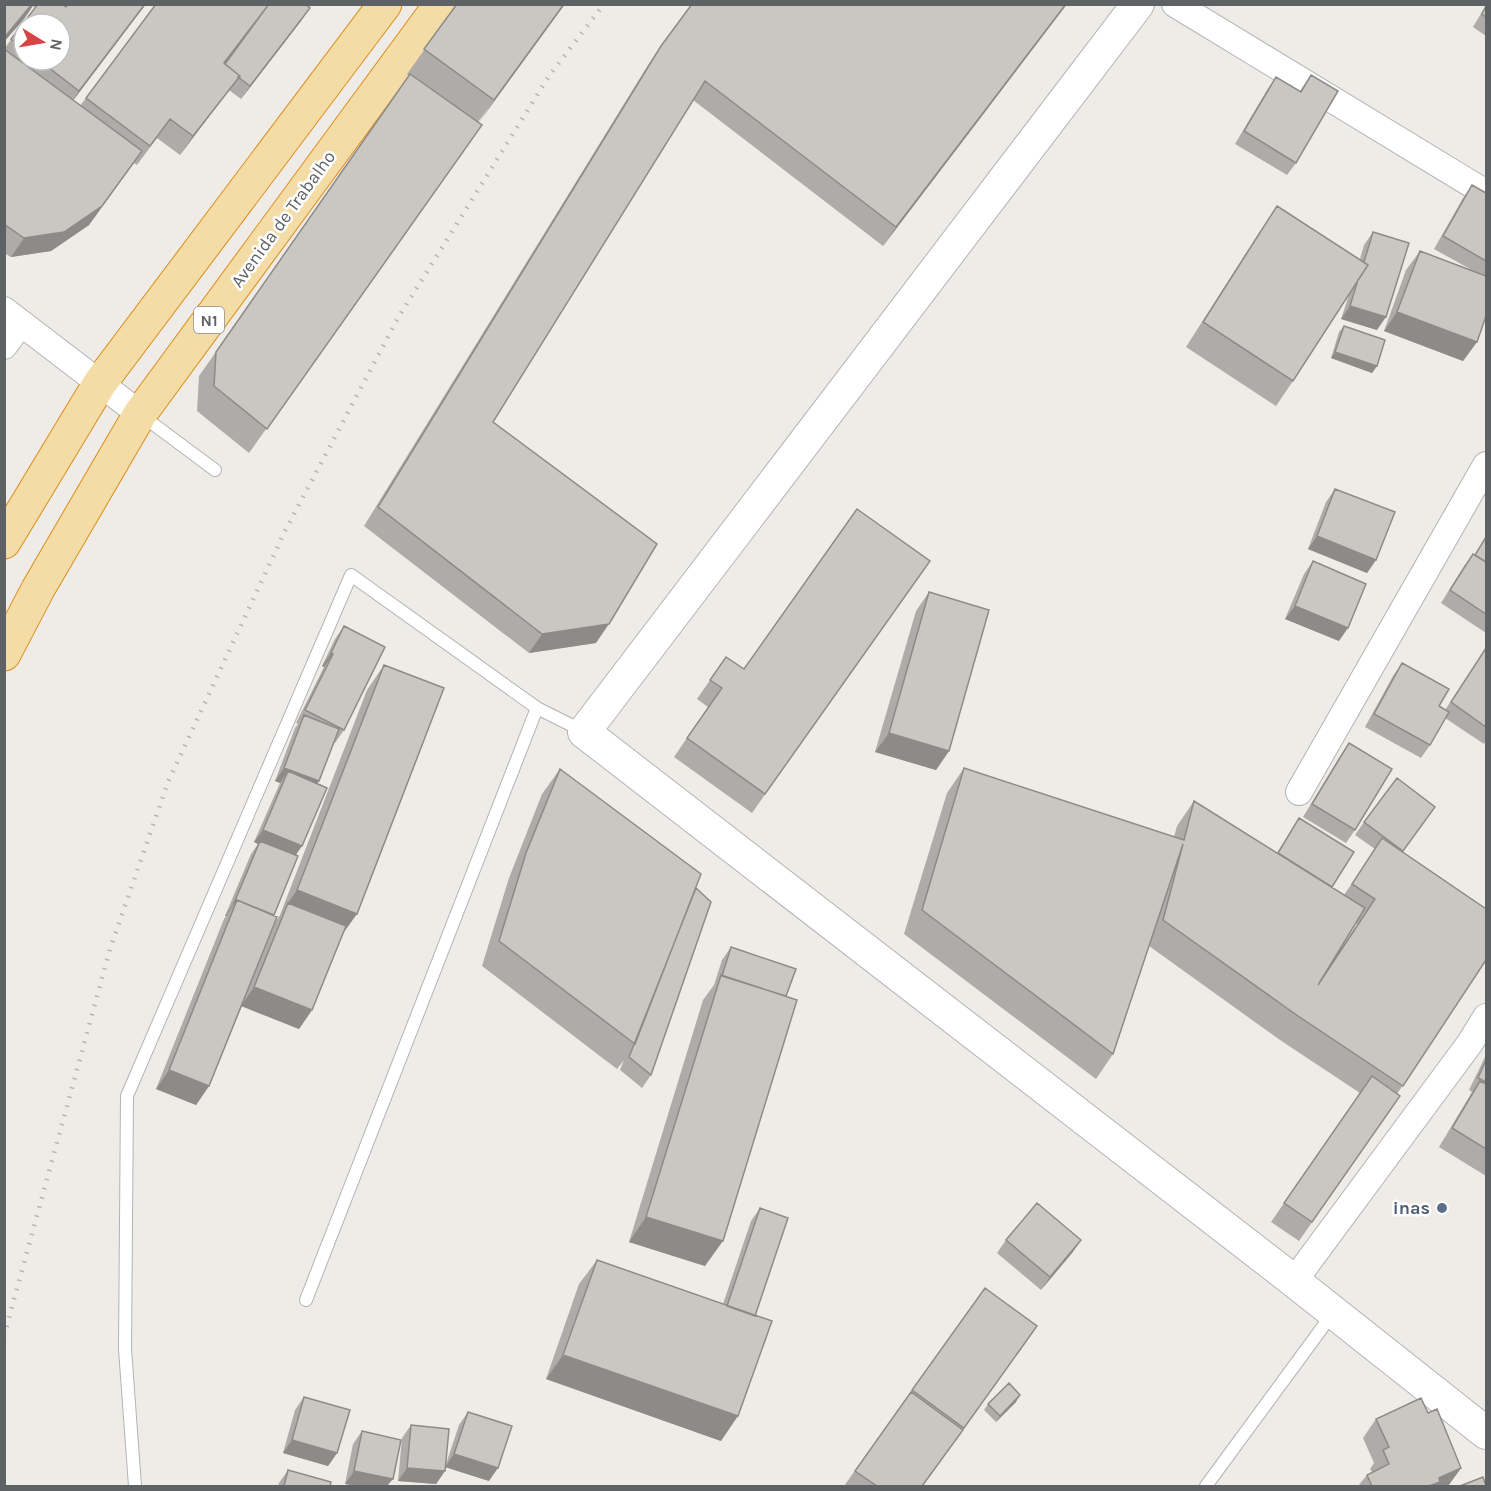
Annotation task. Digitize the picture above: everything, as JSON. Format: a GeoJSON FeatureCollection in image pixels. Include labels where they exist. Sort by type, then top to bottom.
{"type":"FeatureCollection","features":[{"type":"Feature","properties":{"kind":"highway"},"geometry":{"type":"LineString","coordinates":[[4,542],[100,383],[385,4]]}},
{"type":"Feature","properties":{"kind":"highway","name":"Avenida de Trabalho"},"geometry":{"type":"LineString","coordinates":[[4,654],[38,589],[140,414],[441,4]]}},
{"type":"Feature","properties":{"kind":"street"},"geometry":{"type":"LineString","coordinates":[[1138,4],[584,732],[1294,1281],[1486,1433]]}},
{"type":"Feature","properties":{"kind":"street"},"geometry":{"type":"LineString","coordinates":[[1175,4],[1486,193]]}},
{"type":"Feature","properties":{"kind":"street"},"geometry":{"type":"LineString","coordinates":[[4,345],[13,317],[140,414]]}},
{"type":"Feature","properties":{"kind":"street"},"geometry":{"type":"LineString","coordinates":[[1299,792],[1486,465]]}},
{"type":"Feature","properties":{"kind":"street"},"geometry":{"type":"LineString","coordinates":[[1294,1281],[1478,1048],[1486,1017]]}},
{"type":"Feature","properties":{"kind":"lane"},"geometry":{"type":"LineString","coordinates":[[140,414],[215,470]]}},
{"type":"Feature","properties":{"kind":"lane"},"geometry":{"type":"LineString","coordinates":[[135,1486],[125,1349],[127,1096],[351,575],[537,708],[584,732]]}},
{"type":"Feature","properties":{"kind":"lane"},"geometry":{"type":"LineString","coordinates":[[306,1300],[537,708]]}},
{"type":"Feature","properties":{"kind":"lane"},"geometry":{"type":"LineString","coordinates":[[1206,1486],[1333,1312]]}},
{"type":"Feature","properties":{"kind":"building"},"geometry":{"type":"Polygon","coordinates":[[[4,4],[32,4],[25,12],[12,12],[12,28],[4,38],[4,4]]]}},
{"type":"Feature","properties":{"kind":"building"},"geometry":{"type":"Polygon","coordinates":[[[38,4],[62,4],[66,7],[68,4],[145,4],[79,91],[54,72],[72,72],[72,12],[32,12],[38,4]]]}},
{"type":"Feature","properties":{"kind":"building"},"geometry":{"type":"Polygon","coordinates":[[[156,4],[269,4],[224,63],[240,76],[193,136],[170,119],[150,146],[86,98],[156,4]]]}},
{"type":"Feature","properties":{"kind":"building"},"geometry":{"type":"Polygon","coordinates":[[[269,4],[305,4],[310,8],[250,86],[225,64],[269,4]]]}},
{"type":"Feature","properties":{"kind":"building"},"geometry":{"type":"Polygon","coordinates":[[[457,4],[564,4],[494,100],[424,49],[457,4]]]}},
{"type":"Feature","properties":{"kind":"building"},"geometry":{"type":"Polygon","coordinates":[[[692,4],[1066,4],[896,227],[705,81],[493,422],[657,544],[609,624],[542,634],[378,507],[661,46],[692,4]]]}},
{"type":"Feature","properties":{"kind":"building"},"geometry":{"type":"Polygon","coordinates":[[[4,49],[12,55],[12,72],[35,72],[142,151],[102,206],[64,232],[24,238],[4,224],[4,49]]]}},
{"type":"Feature","properties":{"kind":"building"},"geometry":{"type":"Polygon","coordinates":[[[410,74],[482,125],[267,429],[214,386],[216,352],[410,74]]]}},
{"type":"Feature","properties":{"kind":"building"},"geometry":{"type":"Polygon","coordinates":[[[1311,75],[1338,91],[1296,163],[1244,131],[1276,77],[1301,92],[1311,75]]]}},
{"type":"Feature","properties":{"kind":"building"},"geometry":{"type":"Polygon","coordinates":[[[1472,185],[1486,193],[1486,261],[1443,236],[1472,185]]]}},
{"type":"Feature","properties":{"kind":"building"},"geometry":{"type":"Polygon","coordinates":[[[1277,206],[1368,265],[1293,381],[1203,322],[1277,206]]]}},
{"type":"Feature","properties":{"kind":"building"},"geometry":{"type":"Polygon","coordinates":[[[1373,232],[1409,243],[1386,317],[1350,306],[1358,280],[1368,265],[1364,262],[1373,232]]]}},
{"type":"Feature","properties":{"kind":"building"},"geometry":{"type":"Polygon","coordinates":[[[1420,251],[1486,276],[1486,316],[1477,342],[1397,312],[1420,251]]]}},
{"type":"Feature","properties":{"kind":"building"},"geometry":{"type":"Polygon","coordinates":[[[1344,326],[1385,340],[1377,366],[1335,352],[1344,326]]]}},
{"type":"Feature","properties":{"kind":"building"},"geometry":{"type":"Polygon","coordinates":[[[1335,489],[1395,512],[1376,560],[1317,536],[1335,489]]]}},
{"type":"Feature","properties":{"kind":"building"},"geometry":{"type":"Polygon","coordinates":[[[857,509],[930,561],[765,794],[687,738],[722,688],[710,680],[726,657],[744,669],[857,509]]]}},
{"type":"Feature","properties":{"kind":"building"},"geometry":{"type":"Polygon","coordinates":[[[1486,537],[1486,562],[1475,555],[1486,537]]]}},
{"type":"Feature","properties":{"kind":"building"},"geometry":{"type":"Polygon","coordinates":[[[1473,554],[1486,562],[1486,614],[1450,590],[1473,554]]]}},
{"type":"Feature","properties":{"kind":"building"},"geometry":{"type":"Polygon","coordinates":[[[1313,561],[1366,584],[1348,628],[1295,606],[1313,561]]]}},
{"type":"Feature","properties":{"kind":"building"},"geometry":{"type":"Polygon","coordinates":[[[929,592],[989,610],[949,751],[889,733],[929,592]]]}},
{"type":"Feature","properties":{"kind":"building"},"geometry":{"type":"Polygon","coordinates":[[[344,626],[385,647],[344,730],[305,710],[333,654],[331,653],[344,626]]]}},
{"type":"Feature","properties":{"kind":"building"},"geometry":{"type":"Polygon","coordinates":[[[1486,648],[1486,727],[1451,702],[1486,648]]]}},
{"type":"Feature","properties":{"kind":"building"},"geometry":{"type":"Polygon","coordinates":[[[1402,663],[1449,689],[1439,706],[1449,712],[1430,745],[1374,714],[1402,663]]]}},
{"type":"Feature","properties":{"kind":"building"},"geometry":{"type":"Polygon","coordinates":[[[384,665],[444,688],[357,914],[297,890],[384,665]]]}},
{"type":"Feature","properties":{"kind":"building"},"geometry":{"type":"Polygon","coordinates":[[[304,715],[339,729],[319,781],[284,768],[304,715]]]}},
{"type":"Feature","properties":{"kind":"building"},"geometry":{"type":"Polygon","coordinates":[[[1349,743],[1392,769],[1355,830],[1312,804],[1349,743]]]}},
{"type":"Feature","properties":{"kind":"building"},"geometry":{"type":"Polygon","coordinates":[[[964,768],[1184,840],[1194,801],[1365,908],[1318,985],[1375,899],[1352,884],[1382,838],[1486,909],[1486,960],[1403,1086],[1298,1016],[1163,920],[1183,844],[1113,1054],[922,910],[964,768]]]}},
{"type":"Feature","properties":{"kind":"building"},"geometry":{"type":"Polygon","coordinates":[[[560,769],[701,874],[635,1044],[499,941],[526,853],[560,769]]]}},
{"type":"Feature","properties":{"kind":"building"},"geometry":{"type":"Polygon","coordinates":[[[288,771],[327,788],[302,846],[263,830],[288,771]]]}},
{"type":"Feature","properties":{"kind":"building"},"geometry":{"type":"Polygon","coordinates":[[[1397,778],[1435,807],[1403,851],[1364,822],[1397,778]]]}},
{"type":"Feature","properties":{"kind":"building"},"geometry":{"type":"Polygon","coordinates":[[[1299,818],[1354,852],[1332,887],[1278,853],[1299,818]]]}},
{"type":"Feature","properties":{"kind":"building"},"geometry":{"type":"Polygon","coordinates":[[[260,841],[298,856],[274,915],[237,900],[234,903],[260,841]]]}},
{"type":"Feature","properties":{"kind":"building"},"geometry":{"type":"Polygon","coordinates":[[[696,888],[711,902],[651,1075],[629,1057],[696,888]]]}},
{"type":"Feature","properties":{"kind":"building"},"geometry":{"type":"Polygon","coordinates":[[[237,900],[277,917],[209,1086],[169,1070],[237,900]]]}},
{"type":"Feature","properties":{"kind":"building"},"geometry":{"type":"Polygon","coordinates":[[[288,903],[346,926],[312,1010],[254,987],[288,903]]]}},
{"type":"Feature","properties":{"kind":"building"},"geometry":{"type":"Polygon","coordinates":[[[731,947],[796,969],[786,996],[722,976],[731,947]]]}},
{"type":"Feature","properties":{"kind":"building"},"geometry":{"type":"Polygon","coordinates":[[[721,975],[797,1000],[723,1241],[646,1217],[721,975]]]}},
{"type":"Feature","properties":{"kind":"building"},"geometry":{"type":"Polygon","coordinates":[[[1486,1060],[1486,1082],[1478,1078],[1486,1060]]]}},
{"type":"Feature","properties":{"kind":"building"},"geometry":{"type":"Polygon","coordinates":[[[1372,1076],[1400,1096],[1312,1222],[1284,1203],[1372,1076]]]}},
{"type":"Feature","properties":{"kind":"building"},"geometry":{"type":"Polygon","coordinates":[[[1480,1081],[1486,1084],[1486,1149],[1452,1128],[1480,1081]]]}},
{"type":"Feature","properties":{"kind":"building"},"geometry":{"type":"Polygon","coordinates":[[[1037,1203],[1081,1240],[1050,1277],[1006,1240],[1037,1203]]]}},
{"type":"Feature","properties":{"kind":"building"},"geometry":{"type":"Polygon","coordinates":[[[760,1208],[788,1218],[755,1316],[727,1306],[760,1208]]]}},
{"type":"Feature","properties":{"kind":"building"},"geometry":{"type":"Polygon","coordinates":[[[597,1260],[772,1321],[738,1416],[563,1355],[597,1260]]]}},
{"type":"Feature","properties":{"kind":"building"},"geometry":{"type":"Polygon","coordinates":[[[985,1288],[1037,1326],[964,1428],[912,1390],[985,1288]]]}},
{"type":"Feature","properties":{"kind":"building"},"geometry":{"type":"Polygon","coordinates":[[[1009,1383],[1020,1395],[1000,1416],[988,1404],[1009,1383]]]}},
{"type":"Feature","properties":{"kind":"building"},"geometry":{"type":"Polygon","coordinates":[[[911,1392],[963,1430],[922,1486],[877,1486],[855,1471],[911,1392]]]}},
{"type":"Feature","properties":{"kind":"building"},"geometry":{"type":"Polygon","coordinates":[[[304,1397],[350,1410],[337,1453],[292,1440],[304,1397]]]}},
{"type":"Feature","properties":{"kind":"building"},"geometry":{"type":"Polygon","coordinates":[[[1421,1398],[1428,1413],[1437,1409],[1461,1468],[1439,1478],[1440,1482],[1429,1486],[1372,1486],[1367,1475],[1389,1464],[1383,1450],[1389,1447],[1376,1419],[1421,1398]]]}},
{"type":"Feature","properties":{"kind":"building"},"geometry":{"type":"Polygon","coordinates":[[[468,1412],[512,1426],[498,1468],[454,1454],[468,1412]]]}},
{"type":"Feature","properties":{"kind":"building"},"geometry":{"type":"Polygon","coordinates":[[[411,1425],[449,1429],[445,1471],[407,1468],[411,1425]]]}},
{"type":"Feature","properties":{"kind":"building"},"geometry":{"type":"Polygon","coordinates":[[[362,1431],[401,1440],[393,1479],[354,1471],[362,1431]]]}},
{"type":"Feature","properties":{"kind":"building"},"geometry":{"type":"Polygon","coordinates":[[[288,1470],[331,1482],[330,1486],[284,1486],[288,1470]]]}},
{"type":"Feature","properties":{"kind":"building"},"geometry":{"type":"Polygon","coordinates":[[[1483,1477],[1486,1486],[1460,1486],[1483,1477]]]}},
{"type":"Feature","properties":{"kind":"railway"},"geometry":{"type":"LineString","coordinates":[[4,1336],[110,949],[168,782],[285,531],[398,318],[549,76],[604,4]]}},
{"type":"Feature","properties":{"kind":"place","name":"inas"},"geometry":{"type":"Point","coordinates":[1442,1208]}}]}
